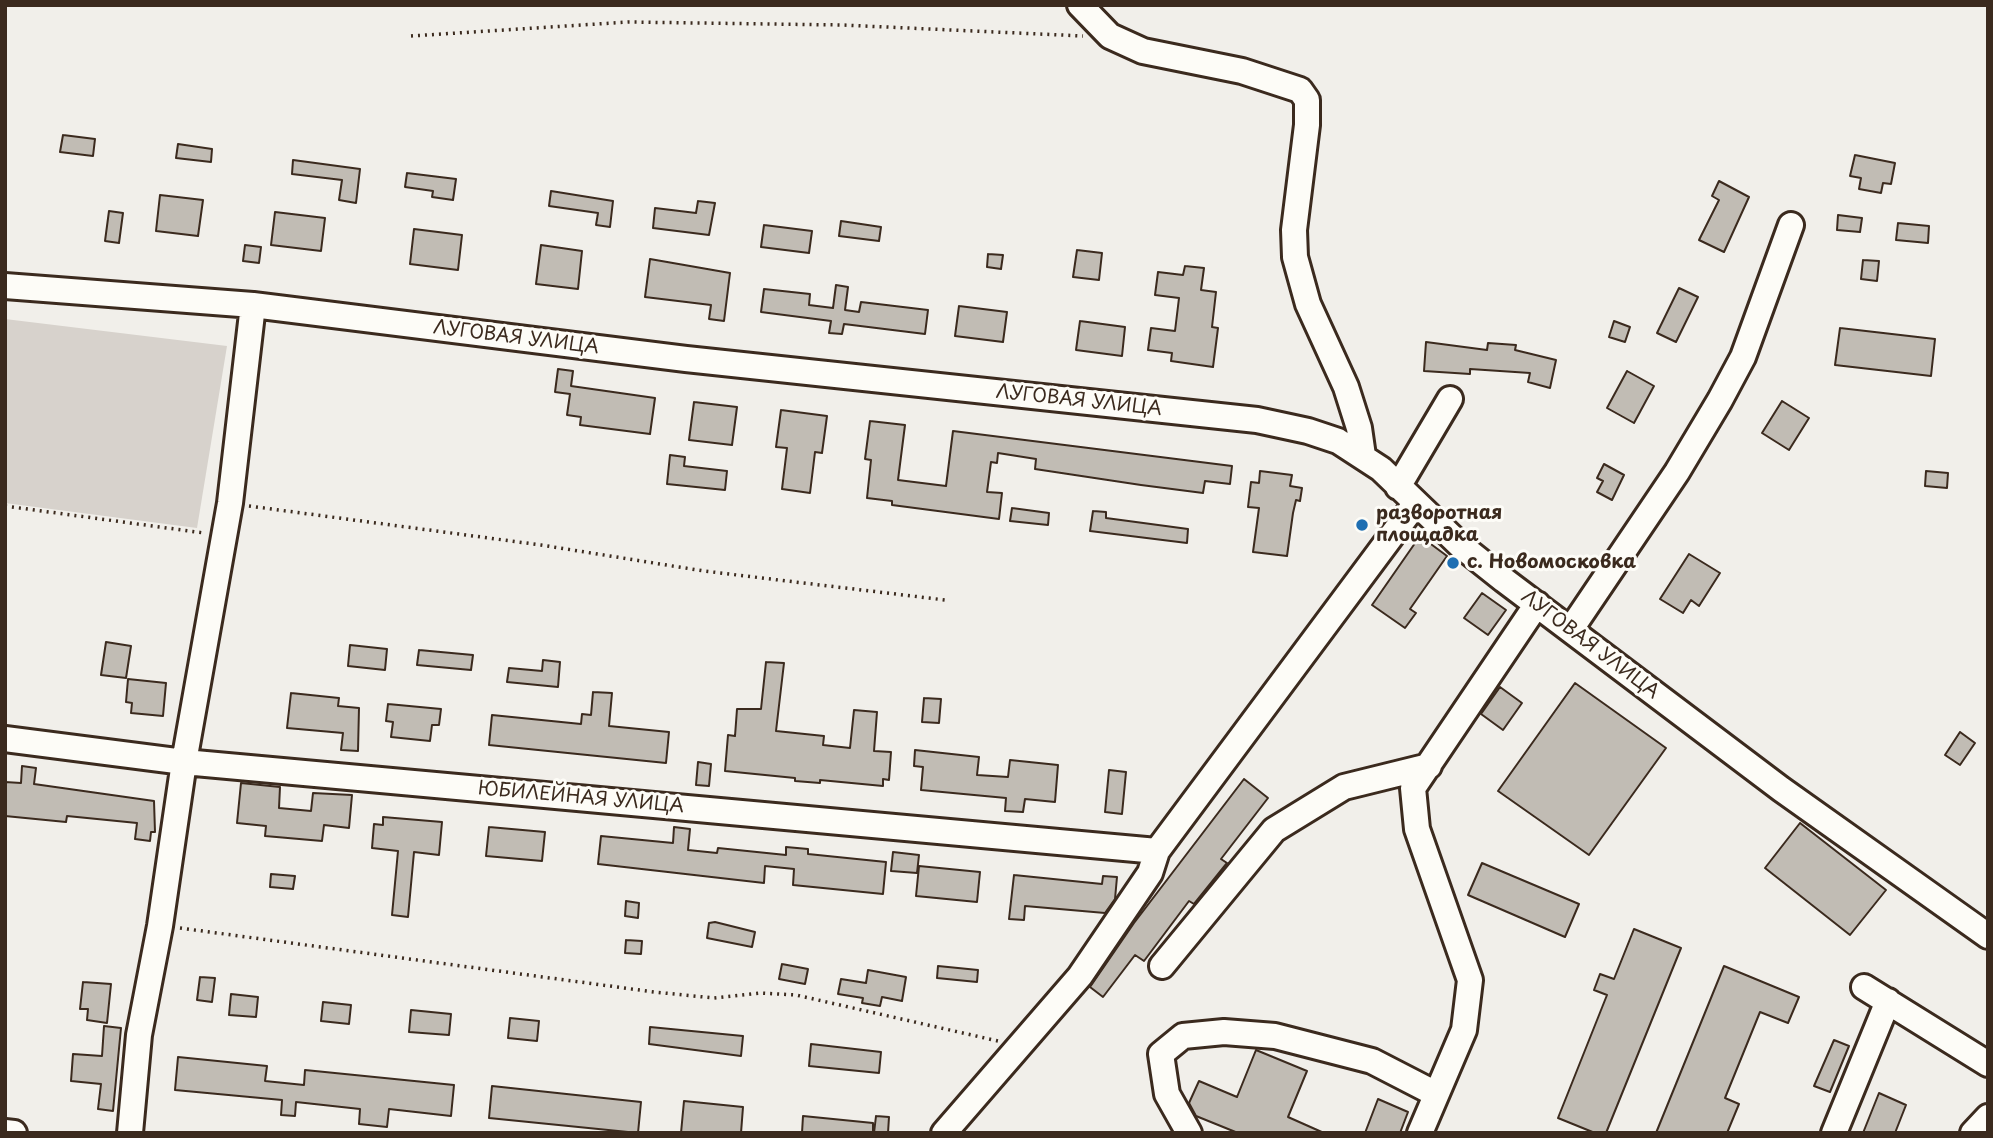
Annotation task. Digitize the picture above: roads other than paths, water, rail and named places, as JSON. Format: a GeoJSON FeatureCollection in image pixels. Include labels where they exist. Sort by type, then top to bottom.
{"type":"FeatureCollection","features":[{"type":"Feature","properties":{"kind":"street"},"geometry":{"type":"LineString","coordinates":[[1080,5],[1110,36],[1143,51],[1242,71],[1300,90],[1307,100],[1307,125],[1294,230],[1296,257],[1308,304],[1346,387],[1359,428],[1363,456]]}},
{"type":"Feature","properties":{"kind":"street"},"geometry":{"type":"LineString","coordinates":[[1571,629],[1677,472],[1726,389],[1743,357],[1791,225]]}},
{"type":"Feature","properties":{"kind":"street","name":"ЛУГОВАЯ УЛИЦА"},"geometry":{"type":"LineString","coordinates":[[5,286],[253,305],[686,359],[1257,420],[1318,434],[1338,441],[1363,456],[1460,545],[1781,789],[1988,936]]}},
{"type":"Feature","properties":{"kind":"street"},"geometry":{"type":"LineString","coordinates":[[130,1133],[139,1035],[160,926],[184,762],[230,503],[253,305]]}},
{"type":"Feature","properties":{"kind":"street"},"geometry":{"type":"LineString","coordinates":[[944,1133],[1080,976],[1124,915],[1150,873],[1157,851],[1407,495],[1450,399]]}},
{"type":"Feature","properties":{"kind":"street"},"geometry":{"type":"LineString","coordinates":[[1420,1133],[1464,1030],[1470,980],[1418,829],[1413,788],[1537,604]]}},
{"type":"Feature","properties":{"kind":"street","name":"ЮБИЛЕЙНАЯ УЛИЦА"},"geometry":{"type":"LineString","coordinates":[[5,739],[184,762],[1157,851]]}},
{"type":"Feature","properties":{"kind":"street"},"geometry":{"type":"LineString","coordinates":[[1162,966],[1274,830],[1344,787],[1429,766]]}},
{"type":"Feature","properties":{"kind":"street"},"geometry":{"type":"LineString","coordinates":[[1864,987],[1988,1064]]}},
{"type":"Feature","properties":{"kind":"street"},"geometry":{"type":"LineString","coordinates":[[1834,1133],[1888,1001]]}},
{"type":"Feature","properties":{"kind":"street"},"geometry":{"type":"LineString","coordinates":[[1189,1133],[1167,1094],[1161,1054],[1183,1036],[1224,1032],[1275,1036],[1372,1061],[1436,1094]]}},
{"type":"Feature","properties":{"kind":"street"},"geometry":{"type":"LineString","coordinates":[[1973,1133],[1988,1117]]}},
{"type":"Feature","properties":{"kind":"street"},"geometry":{"type":"LineString","coordinates":[[5,1132],[14,1133]]}},
{"type":"Feature","properties":{"kind":"place","name":"разворотная площадка"},"geometry":{"type":"Point","coordinates":[1362,525]}},
{"type":"Feature","properties":{"kind":"place","name":"с. Новомосковка"},"geometry":{"type":"Point","coordinates":[1453,563]}}]}
